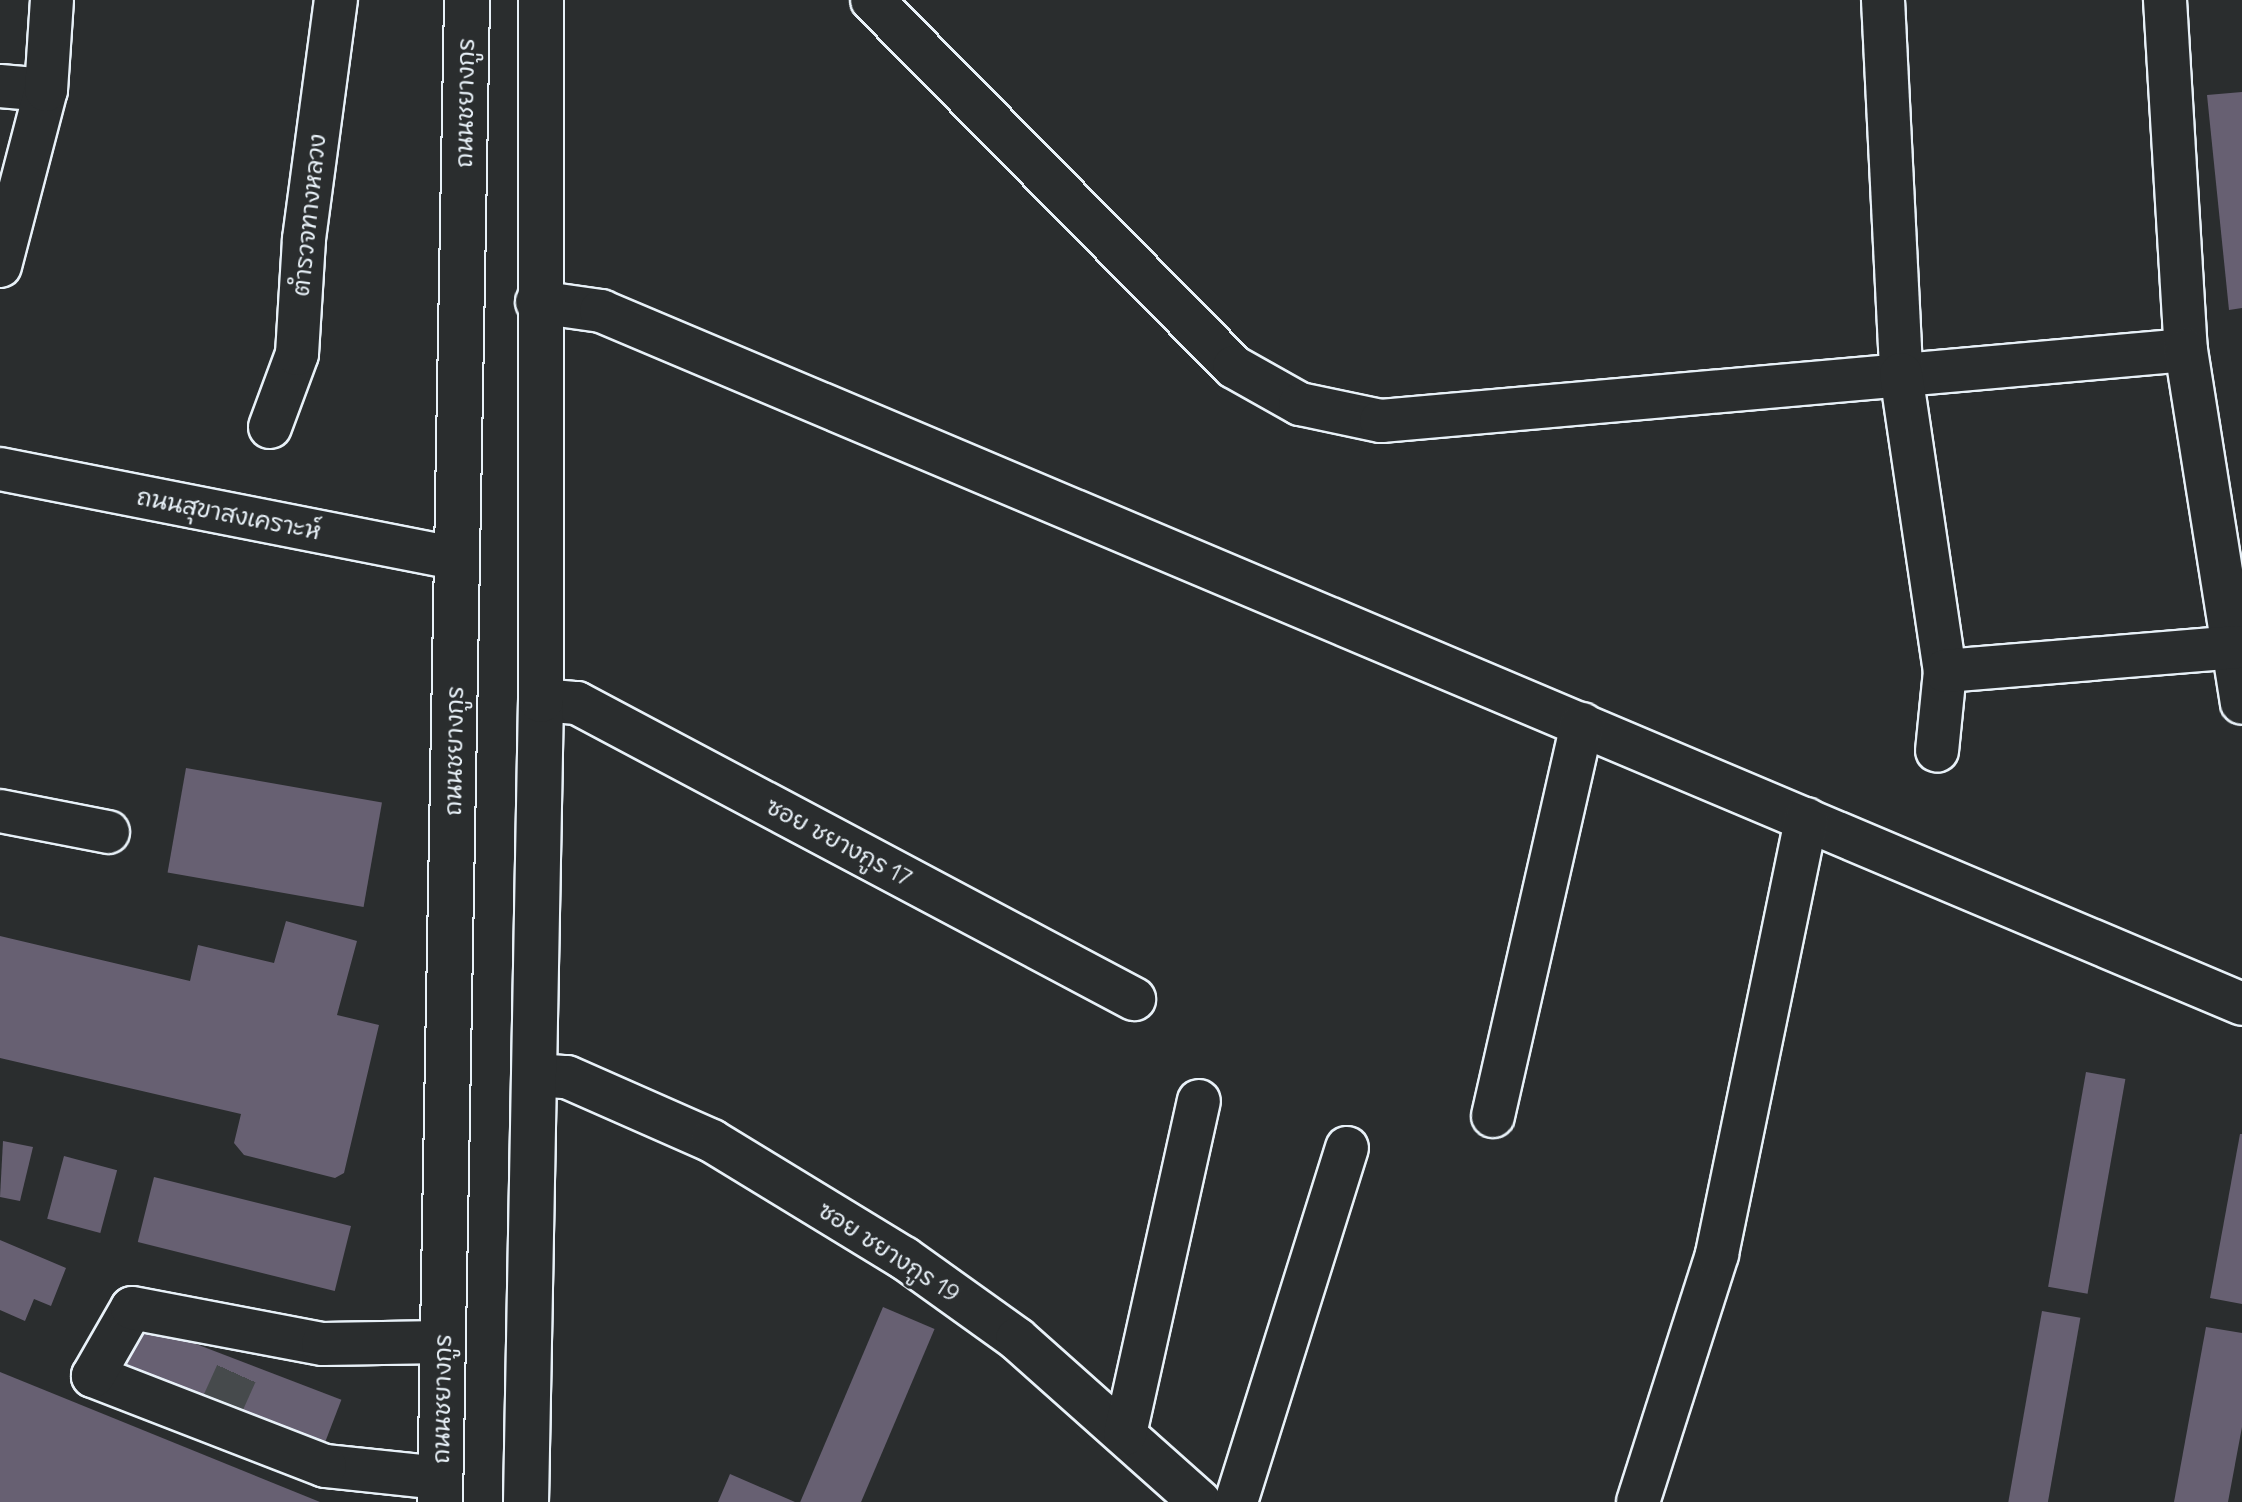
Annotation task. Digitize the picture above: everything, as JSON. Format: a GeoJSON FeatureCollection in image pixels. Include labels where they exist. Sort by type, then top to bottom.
{"type":"FeatureCollection","features":[{"type":"Feature","properties":{"kind":"main road","name":"ถนนชยางกูร"},"geometry":{"type":"LineString","coordinates":[[440,1490],[467,0]]}},
{"type":"Feature","properties":{"kind":"main road"},"geometry":{"type":"LineString","coordinates":[[526,1502],[541,700],[537,302],[541,0]]}},
{"type":"Feature","properties":{"kind":"street"},"geometry":{"type":"LineString","coordinates":[[0,266],[46,90],[52,0]]}},
{"type":"Feature","properties":{"kind":"street","name":"ตำรวจทางหลวง"},"geometry":{"type":"LineString","coordinates":[[270,427],[297,354],[304,239],[336,0]]}},
{"type":"Feature","properties":{"kind":"street"},"geometry":{"type":"LineString","coordinates":[[872,0],[1234,367],[1300,404],[1381,421],[2186,350]]}},
{"type":"Feature","properties":{"kind":"street"},"geometry":{"type":"LineString","coordinates":[[1883,0],[1901,374],[1945,671],[1937,751]]}},
{"type":"Feature","properties":{"kind":"street"},"geometry":{"type":"LineString","coordinates":[[2165,0],[2186,350],[2237,647],[2242,703]]}},
{"type":"Feature","properties":{"kind":"street"},"geometry":{"type":"LineString","coordinates":[[0,86],[46,90]]}},
{"type":"Feature","properties":{"kind":"street"},"geometry":{"type":"LineString","coordinates":[[537,302],[601,311],[2242,1004]]}},
{"type":"Feature","properties":{"kind":"street","name":"ถนนสุขาสงเคราะห์"},"geometry":{"type":"LineString","coordinates":[[0,469],[457,559]]}},
{"type":"Feature","properties":{"kind":"street"},"geometry":{"type":"LineString","coordinates":[[1945,671],[2237,647]]}},
{"type":"Feature","properties":{"kind":"street","name":"ซอย ชยางกูร 17"},"geometry":{"type":"LineString","coordinates":[[541,700],[577,703],[1134,999]]}},
{"type":"Feature","properties":{"kind":"street"},"geometry":{"type":"LineString","coordinates":[[1493,1116],[1582,724]]}},
{"type":"Feature","properties":{"kind":"street"},"geometry":{"type":"LineString","coordinates":[[0,811],[108,832]]}},
{"type":"Feature","properties":{"kind":"street"},"geometry":{"type":"LineString","coordinates":[[1638,1502],[1717,1254],[1806,819]]}},
{"type":"Feature","properties":{"kind":"street","name":"ซอย ชยางกูร 19"},"geometry":{"type":"LineString","coordinates":[[535,1075],[567,1077],[712,1141],[904,1258],[1017,1339],[1200,1502]]}},
{"type":"Feature","properties":{"kind":"street"},"geometry":{"type":"LineString","coordinates":[[1125,1434],[1199,1101]]}},
{"type":"Feature","properties":{"kind":"street"},"geometry":{"type":"LineString","coordinates":[[1236,1502],[1347,1148]]}},
{"type":"Feature","properties":{"kind":"street"},"geometry":{"type":"LineString","coordinates":[[440,1490],[325,1466],[216,1418],[93,1376],[132,1308],[248,1347],[442,1342]]}},
{"type":"Feature","properties":{"kind":"building"},"geometry":{"type":"Polygon","coordinates":[[[2242,92],[2242,308],[2229,310],[2207,95],[2242,92]]]}},
{"type":"Feature","properties":{"kind":"building"},"geometry":{"type":"Polygon","coordinates":[[[186,768],[382,803],[364,907],[168,872],[186,768]]]}},
{"type":"Feature","properties":{"kind":"building"},"geometry":{"type":"Polygon","coordinates":[[[286,921],[357,941],[337,1015],[379,1025],[344,1173],[335,1178],[244,1155],[234,1143],[241,1114],[0,1058],[0,936],[190,981],[198,945],[274,963],[286,921]]]}},
{"type":"Feature","properties":{"kind":"building"},"geometry":{"type":"Polygon","coordinates":[[[2086,1072],[2125,1079],[2088,1294],[2048,1287],[2086,1072]]]}},
{"type":"Feature","properties":{"kind":"building"},"geometry":{"type":"Polygon","coordinates":[[[2242,1134],[2242,1304],[2210,1298],[2242,1134]]]}},
{"type":"Feature","properties":{"kind":"building"},"geometry":{"type":"Polygon","coordinates":[[[3,1141],[33,1147],[20,1201],[0,1197],[3,1141]]]}},
{"type":"Feature","properties":{"kind":"building"},"geometry":{"type":"Polygon","coordinates":[[[64,1156],[117,1170],[100,1233],[47,1219],[64,1156]]]}},
{"type":"Feature","properties":{"kind":"building"},"geometry":{"type":"Polygon","coordinates":[[[154,1177],[351,1226],[335,1291],[138,1242],[154,1177]]]}},
{"type":"Feature","properties":{"kind":"building"},"geometry":{"type":"Polygon","coordinates":[[[0,1240],[66,1268],[51,1306],[34,1299],[25,1321],[0,1310],[0,1240]]]}},
{"type":"Feature","properties":{"kind":"building"},"geometry":{"type":"Polygon","coordinates":[[[883,1307],[935,1329],[861,1502],[800,1502],[883,1307]]]}},
{"type":"Feature","properties":{"kind":"building"},"geometry":{"type":"Polygon","coordinates":[[[2042,1311],[2080,1318],[2048,1502],[2008,1502],[2042,1311]]]}},
{"type":"Feature","properties":{"kind":"building"},"geometry":{"type":"Polygon","coordinates":[[[136,1321],[341,1400],[322,1449],[117,1370],[136,1321]]]}},
{"type":"Feature","properties":{"kind":"building"},"geometry":{"type":"Polygon","coordinates":[[[2206,1327],[2242,1333],[2242,1427],[2228,1502],[2174,1502],[2206,1327]]]}},
{"type":"Feature","properties":{"kind":"building"},"geometry":{"type":"Polygon","coordinates":[[[0,1372],[320,1502],[0,1502],[0,1372]]]}},
{"type":"Feature","properties":{"kind":"building"},"geometry":{"type":"Polygon","coordinates":[[[730,1474],[795,1502],[718,1502],[730,1474]]]}},
{"type":"Feature","properties":{"kind":"tunnel"},"geometry":{"type":"LineString","coordinates":[[219,1412],[242,1361]]}}]}
